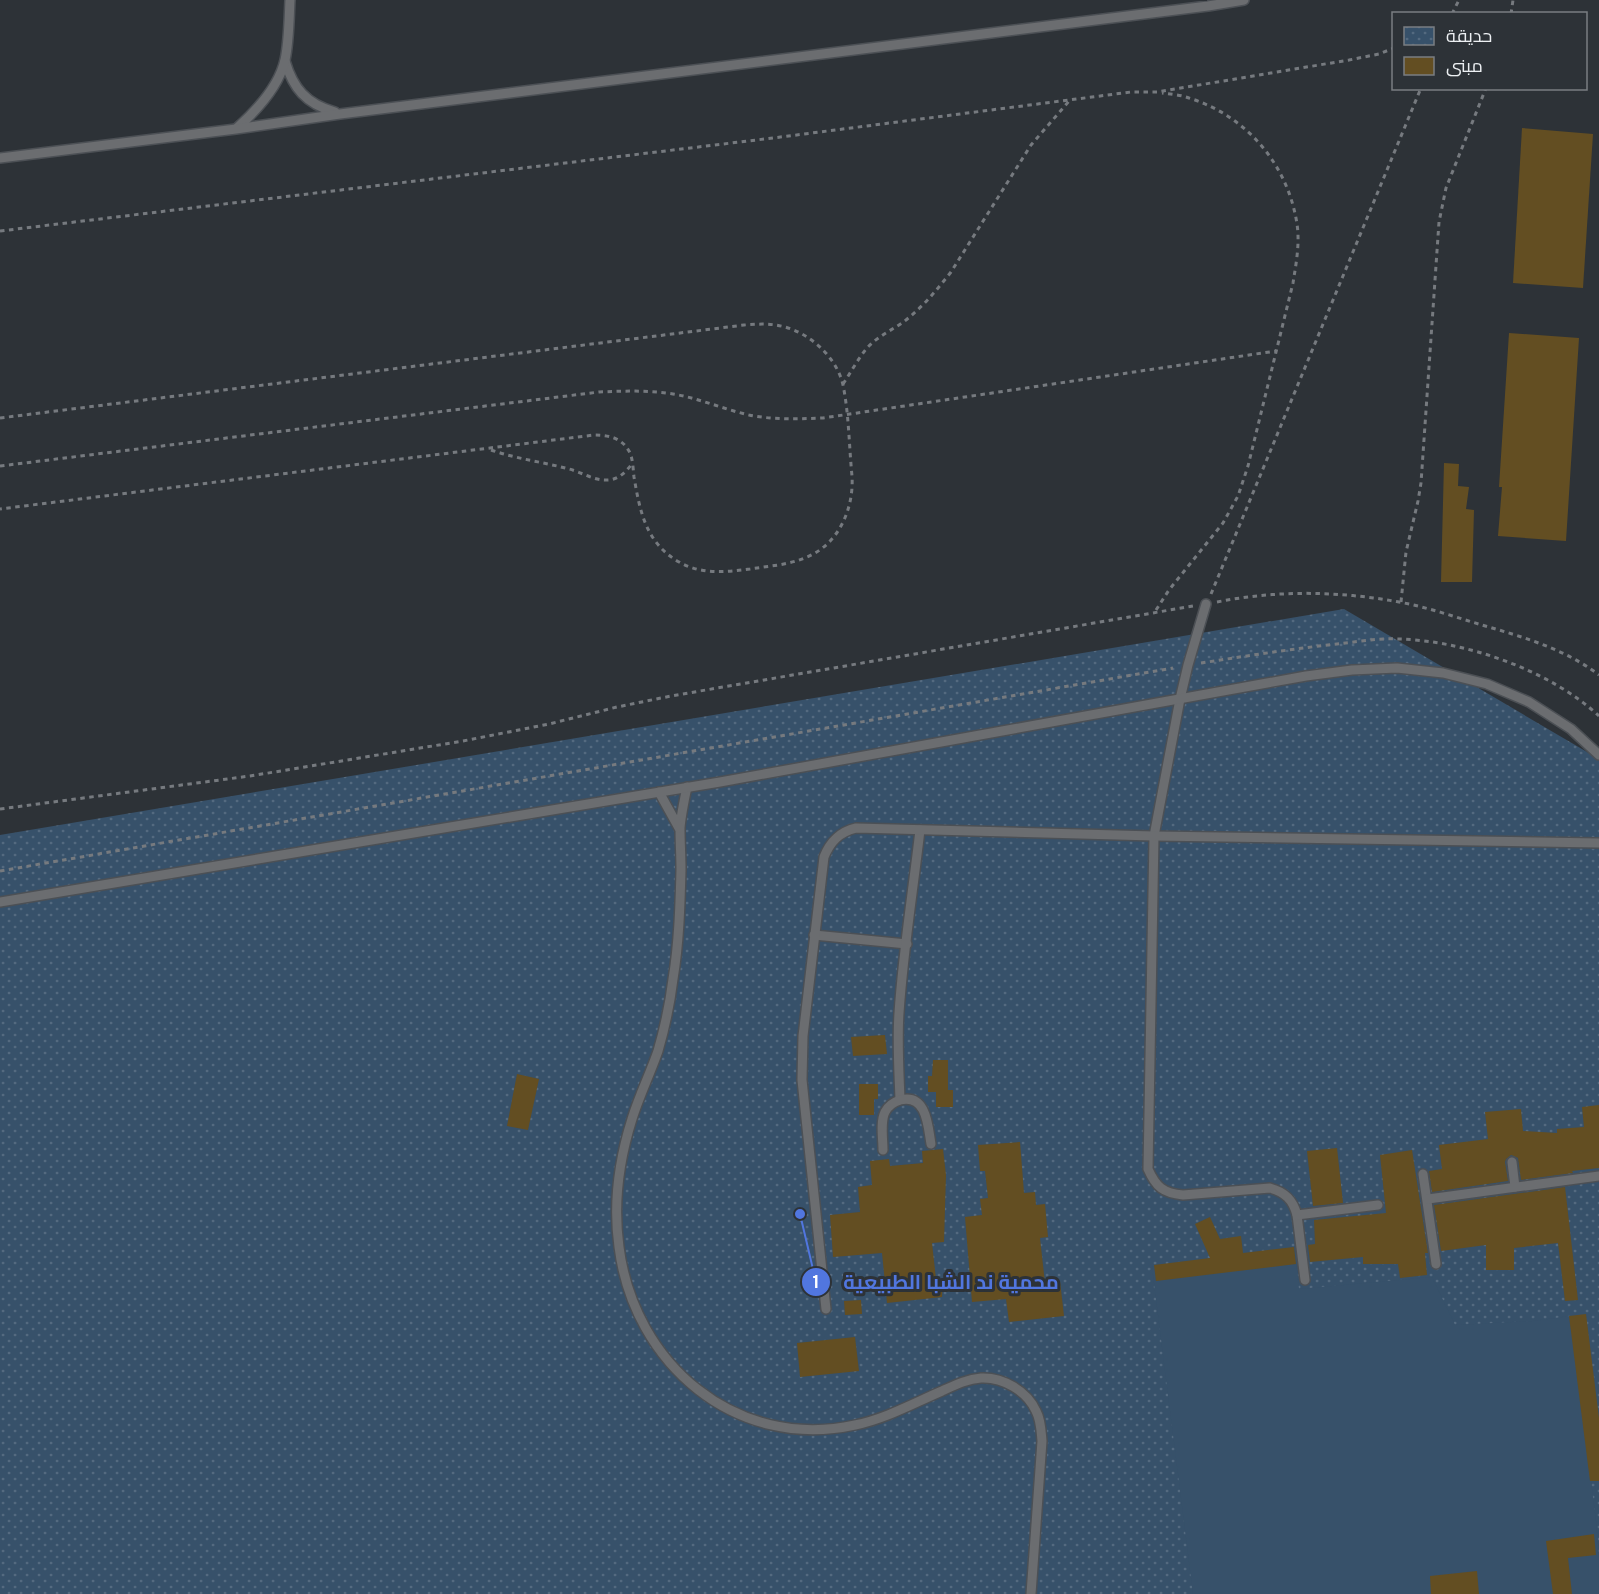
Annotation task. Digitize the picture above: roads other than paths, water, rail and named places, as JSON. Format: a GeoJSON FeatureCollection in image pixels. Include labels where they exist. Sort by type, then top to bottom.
{"type":"FeatureCollection","features":[{"type":"Feature","properties":{"kind":"lane"},"geometry":{"type":"LineString","coordinates":[[290,0],[285,61],[289,76],[298,90],[310,101],[340,114]]}},
{"type":"Feature","properties":{"kind":"lane"},"geometry":{"type":"LineString","coordinates":[[0,158],[1244,0]]}},
{"type":"Feature","properties":{"kind":"lane"},"geometry":{"type":"LineString","coordinates":[[236,129],[270,92],[285,61]]}},
{"type":"Feature","properties":{"kind":"lane"},"geometry":{"type":"LineString","coordinates":[[1206,604],[1180,699],[1154,836],[1148,1169],[1153,1180],[1161,1189],[1171,1194],[1183,1196],[1270,1188],[1280,1191],[1294,1205],[1297,1215],[1305,1280]]}},
{"type":"Feature","properties":{"kind":"lane"},"geometry":{"type":"LineString","coordinates":[[0,902],[659,792],[1305,676],[1352,670],[1397,668],[1443,673],[1487,684],[1529,702],[1571,729],[1599,755]]}},
{"type":"Feature","properties":{"kind":"lane"},"geometry":{"type":"LineString","coordinates":[[687,787],[680,830],[680,903],[674,977],[657,1051],[632,1117],[623,1149],[618,1181],[616,1215],[619,1249],[626,1282],[638,1314],[654,1344],[675,1370],[700,1392],[728,1410],[758,1422],[791,1429],[824,1430],[856,1425],[968,1380],[984,1378],[1000,1380],[1015,1386],[1036,1410],[1041,1426],[1042,1457],[1031,1594]]}},
{"type":"Feature","properties":{"kind":"lane"},"geometry":{"type":"LineString","coordinates":[[659,792],[680,830]]}},
{"type":"Feature","properties":{"kind":"lane"},"geometry":{"type":"LineString","coordinates":[[826,1309],[802,1080],[803,1036],[824,857],[832,841],[847,830],[856,828],[1154,836],[1599,843]]}},
{"type":"Feature","properties":{"kind":"lane"},"geometry":{"type":"LineString","coordinates":[[900,1100],[899,1015],[920,830]]}},
{"type":"Feature","properties":{"kind":"lane"},"geometry":{"type":"LineString","coordinates":[[814,935],[907,944]]}},
{"type":"Feature","properties":{"kind":"lane"},"geometry":{"type":"LineString","coordinates":[[883,1150],[884,1113],[890,1105],[900,1100],[917,1103],[923,1109],[927,1117],[931,1144]]}},
{"type":"Feature","properties":{"kind":"lane"},"geometry":{"type":"LineString","coordinates":[[1512,1162],[1515,1187]]}},
{"type":"Feature","properties":{"kind":"lane"},"geometry":{"type":"LineString","coordinates":[[1423,1174],[1436,1264]]}},
{"type":"Feature","properties":{"kind":"lane"},"geometry":{"type":"LineString","coordinates":[[1428,1199],[1599,1176]]}},
{"type":"Feature","properties":{"kind":"lane"},"geometry":{"type":"LineString","coordinates":[[1297,1215],[1378,1205]]}},
{"type":"Feature","properties":{"kind":"place","name":"محمية ند الشبا الطبيعية"},"geometry":{"type":"Point","coordinates":[800,1214]}}]}
